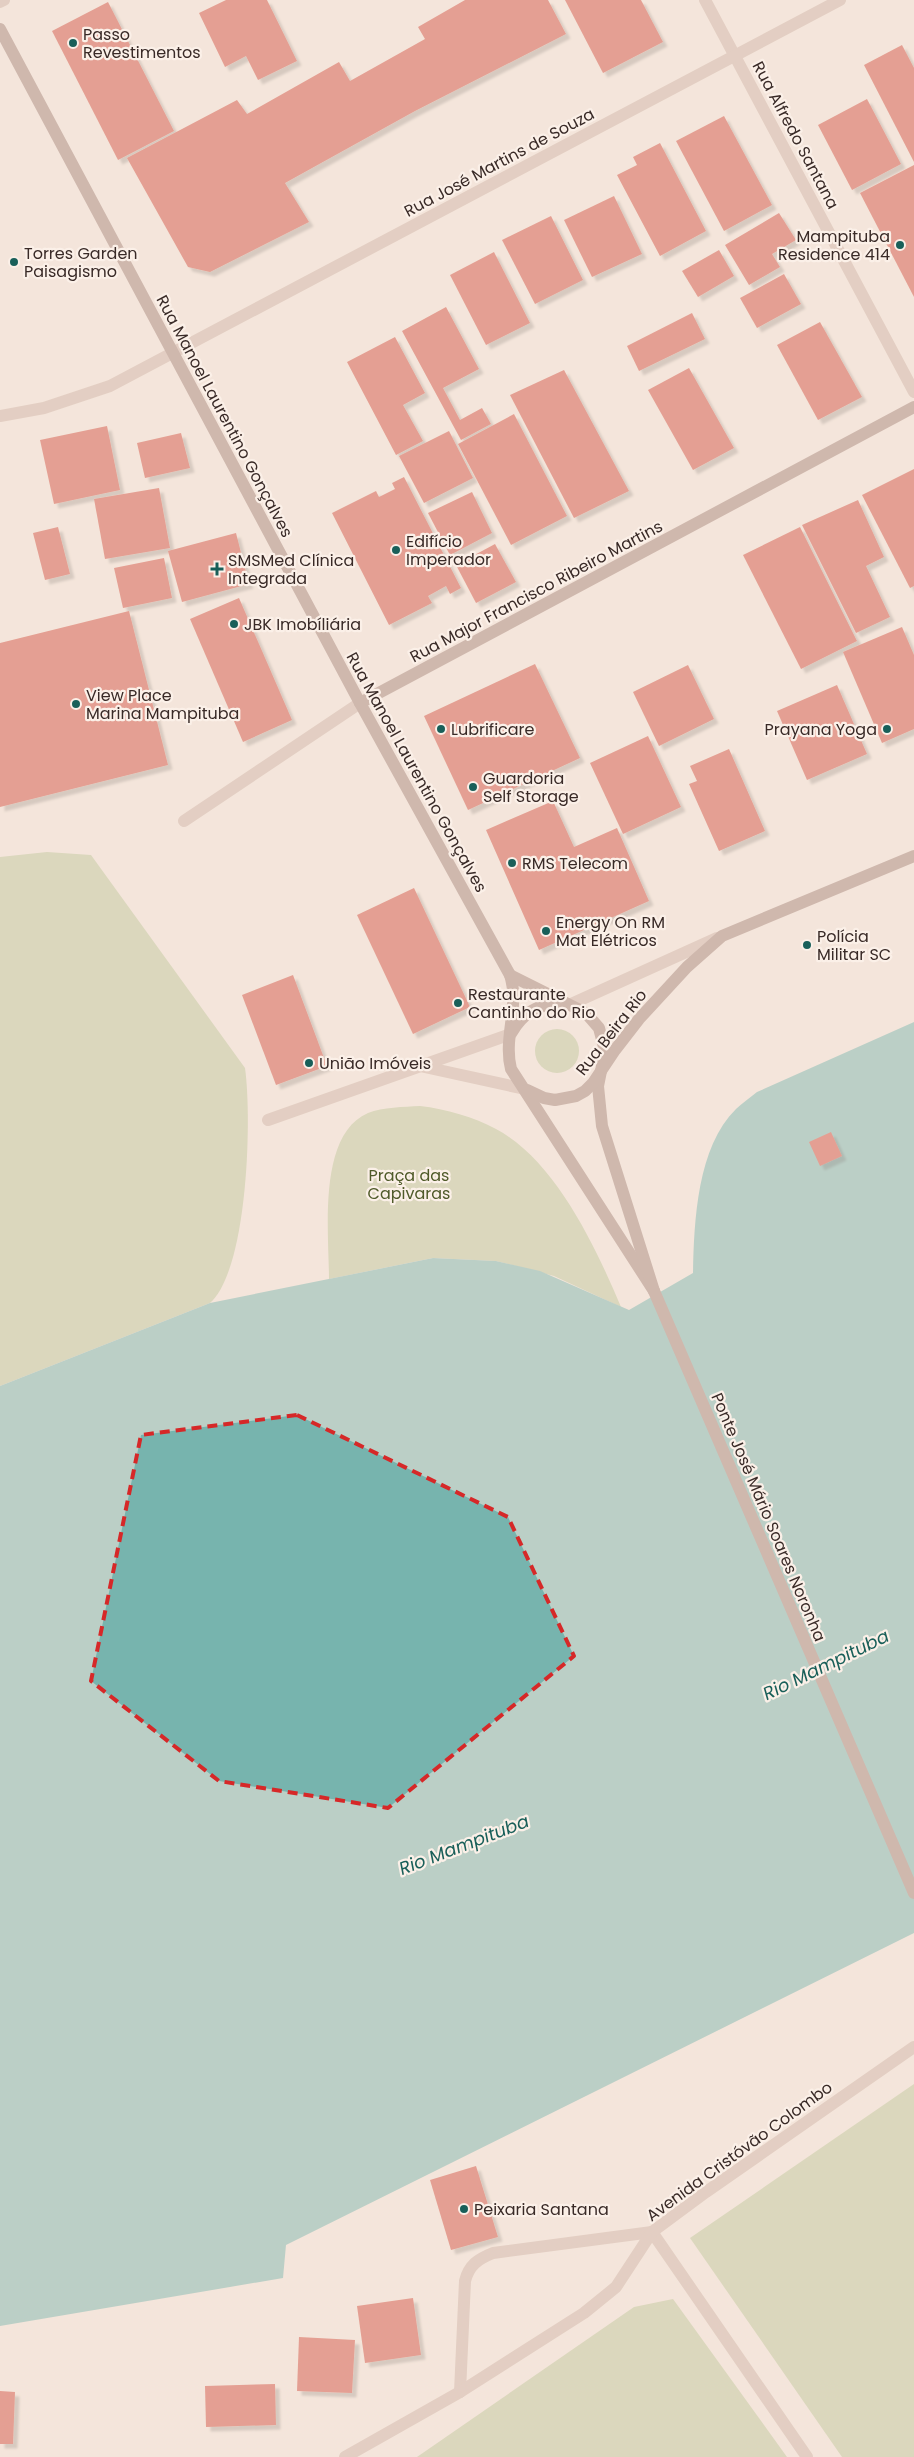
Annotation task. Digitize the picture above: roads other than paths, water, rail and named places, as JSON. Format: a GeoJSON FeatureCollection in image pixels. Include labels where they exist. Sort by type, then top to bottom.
{"type":"FeatureCollection","features":[{"type":"Feature","properties":{"kind":"main road","name":"Rua Manoel Laurentino Gonçalves"},"geometry":{"type":"LineString","coordinates":[[0,29],[360,703],[510,975],[514,992],[508,1057],[511,1069],[654,1291]]}},
{"type":"Feature","properties":{"kind":"main road","name":"Rua Major Francisco Ribeiro Martins"},"geometry":{"type":"LineString","coordinates":[[360,703],[914,408]]}},
{"type":"Feature","properties":{"kind":"main road","name":"Rua Beira Rio"},"geometry":{"type":"LineString","coordinates":[[525,1089],[544,1098],[565,1099],[586,1090],[639,1019],[686,967],[722,936],[914,856]]}},
{"type":"Feature","properties":{"kind":"main road"},"geometry":{"type":"LineString","coordinates":[[510,975],[586,1013],[599,1028],[605,1051],[598,1086],[602,1126],[654,1291]]}},
{"type":"Feature","properties":{"kind":"main road","name":"Rua Beira Rio"},"geometry":{"type":"LineString","coordinates":[[511,1034],[521,1019],[539,1007],[554,1004],[568,1005]]}},
{"type":"Feature","properties":{"kind":"main road","name":"Ponte José Mário Soares Noronha"},"geometry":{"type":"LineString","coordinates":[[654,1291],[914,1893]]}},
{"type":"Feature","properties":{"kind":"street"},"geometry":{"type":"LineString","coordinates":[[0,2],[4,0]]}},
{"type":"Feature","properties":{"kind":"street","name":"Rua Alfredo Santana"},"geometry":{"type":"LineString","coordinates":[[705,0],[914,392]]}},
{"type":"Feature","properties":{"kind":"street","name":"Rua José Martins de Souza"},"geometry":{"type":"LineString","coordinates":[[0,416],[44,408],[76,399],[110,386],[840,0]]}},
{"type":"Feature","properties":{"kind":"street","name":"Rua Major Francisco Ribeiro Martins"},"geometry":{"type":"LineString","coordinates":[[184,821],[360,703]]}},
{"type":"Feature","properties":{"kind":"street","name":"Rua Beira Rio"},"geometry":{"type":"LineString","coordinates":[[568,1005],[722,936]]}},
{"type":"Feature","properties":{"kind":"street"},"geometry":{"type":"LineString","coordinates":[[268,1120],[511,1034]]}},
{"type":"Feature","properties":{"kind":"street","name":"Rua Beira Rio"},"geometry":{"type":"LineString","coordinates":[[420,1066],[525,1089]]}},
{"type":"Feature","properties":{"kind":"street","name":"Avenida Cristóvão Colombo"},"geometry":{"type":"LineString","coordinates":[[345,2457],[460,2392],[602,2300],[625,2276],[652,2232],[914,2047]]}},
{"type":"Feature","properties":{"kind":"street"},"geometry":{"type":"LineString","coordinates":[[460,2392],[465,2281],[467,2273],[476,2261],[493,2253],[652,2232],[807,2457]]}},
{"type":"Feature","properties":{"kind":"water","name":"Rio Mampituba"},"geometry":{"type":"Polygon","coordinates":[[[914,1022],[914,1933],[286,2245],[283,2278],[0,2326],[0,1386],[210,1303],[433,1258],[496,1261],[540,1271],[629,1310],[693,1273],[700,1186],[713,1143],[723,1125],[736,1109],[757,1092],[914,1022]]]}},
{"type":"Feature","properties":{"kind":"place","name":"Passo Revestimentos"},"geometry":{"type":"Point","coordinates":[73,43]}},
{"type":"Feature","properties":{"kind":"place","name":"Mampituba Residence 414"},"geometry":{"type":"Point","coordinates":[900,245]}},
{"type":"Feature","properties":{"kind":"place","name":"Torres Garden Paisagismo"},"geometry":{"type":"Point","coordinates":[14,262]}},
{"type":"Feature","properties":{"kind":"place","name":"Edifício Imperador"},"geometry":{"type":"Point","coordinates":[396,550]}},
{"type":"Feature","properties":{"kind":"place","name":"SMSMed Clínica Integrada"},"geometry":{"type":"Point","coordinates":[217,569]}},
{"type":"Feature","properties":{"kind":"place","name":"JBK Imobíliária"},"geometry":{"type":"Point","coordinates":[234,624]}},
{"type":"Feature","properties":{"kind":"place","name":"View Place Marina Mampituba"},"geometry":{"type":"Point","coordinates":[76,704]}},
{"type":"Feature","properties":{"kind":"place","name":"Lubrificare"},"geometry":{"type":"Point","coordinates":[441,729]}},
{"type":"Feature","properties":{"kind":"place","name":"Prayana Yoga"},"geometry":{"type":"Point","coordinates":[887,729]}},
{"type":"Feature","properties":{"kind":"place","name":"Guardoria Self Storage"},"geometry":{"type":"Point","coordinates":[473,787]}},
{"type":"Feature","properties":{"kind":"place","name":"RMS Telecom"},"geometry":{"type":"Point","coordinates":[512,863]}},
{"type":"Feature","properties":{"kind":"place","name":"Energy On RM Mat Elétricos"},"geometry":{"type":"Point","coordinates":[546,931]}},
{"type":"Feature","properties":{"kind":"place","name":"Polícia Militar SC"},"geometry":{"type":"Point","coordinates":[807,945]}},
{"type":"Feature","properties":{"kind":"place","name":"Restaurante Cantinho do Rio"},"geometry":{"type":"Point","coordinates":[458,1003]}},
{"type":"Feature","properties":{"kind":"place","name":"União Imóveis"},"geometry":{"type":"Point","coordinates":[309,1063]}},
{"type":"Feature","properties":{"kind":"place","name":"Peixaria Santana"},"geometry":{"type":"Point","coordinates":[464,2209]}},
{"type":"Feature","properties":{"kind":"park label","name":"Praça das Capivaras"},"geometry":{"type":"Point","coordinates":[409,1184]}}]}
